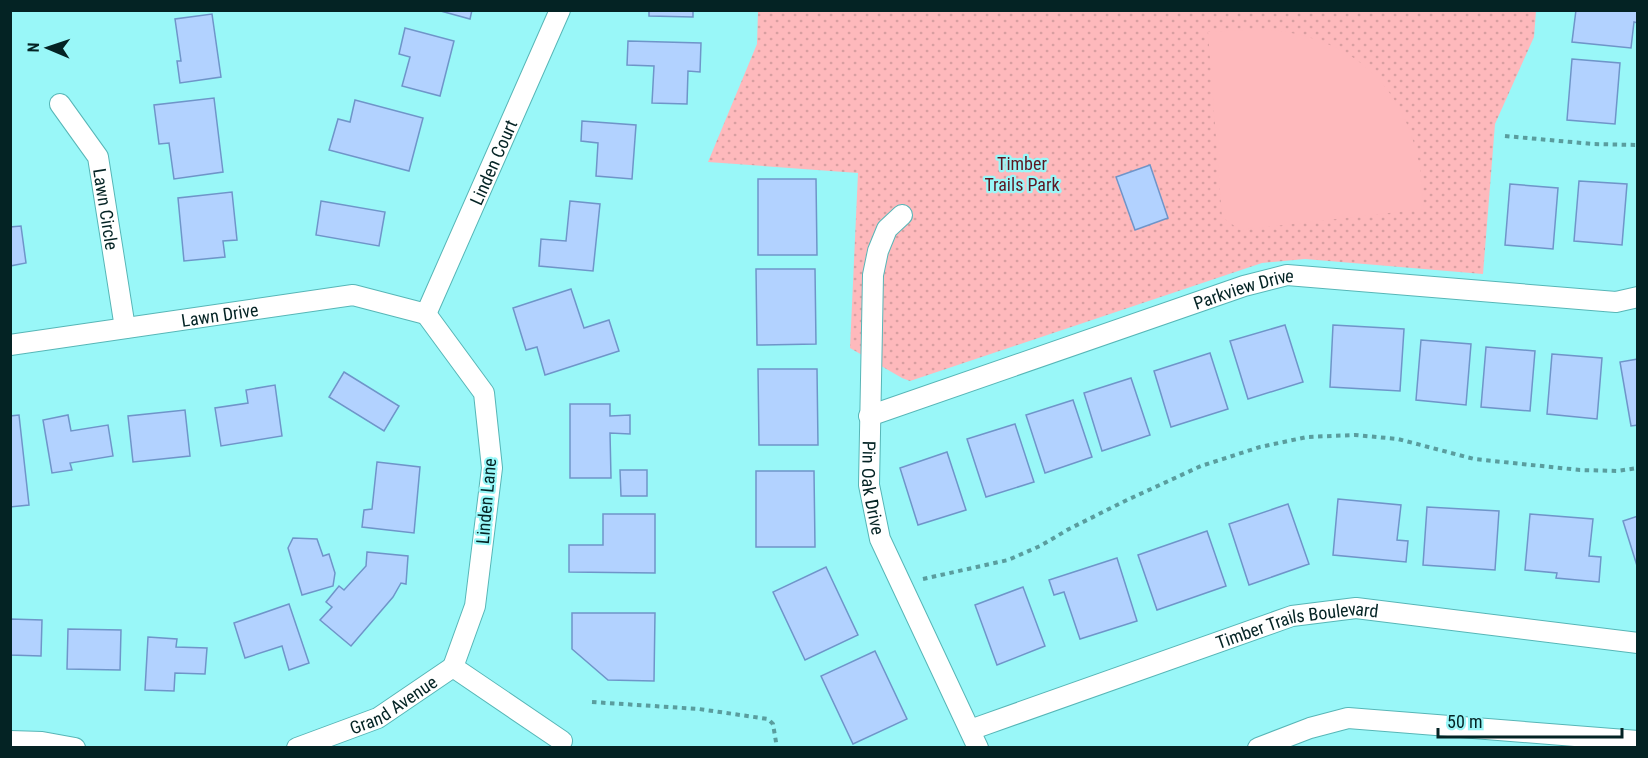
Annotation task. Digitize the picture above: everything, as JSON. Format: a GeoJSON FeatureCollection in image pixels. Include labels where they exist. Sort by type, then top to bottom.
{"type":"FeatureCollection","features":[{"type":"Feature","properties":{"kind":"street","name":"Linden Court"},"geometry":{"type":"LineString","coordinates":[[426,314],[560,10]]}},
{"type":"Feature","properties":{"kind":"street","name":"Lawn Circle"},"geometry":{"type":"LineString","coordinates":[[60,104],[98,157],[124,328]]}},
{"type":"Feature","properties":{"kind":"street","name":"Pin Oak Drive"},"geometry":{"type":"LineString","coordinates":[[902,215],[887,229],[878,251],[873,275],[869,485],[880,539],[974,739]]}},
{"type":"Feature","properties":{"kind":"street","name":"Parkview Drive"},"geometry":{"type":"LineString","coordinates":[[869,416],[1244,286],[1287,275],[1616,302],[1638,297]]}},
{"type":"Feature","properties":{"kind":"street","name":"Lawn Drive"},"geometry":{"type":"LineString","coordinates":[[10,345],[353,296],[426,314]]}},
{"type":"Feature","properties":{"kind":"street","name":"Linden Lane"},"geometry":{"type":"LineString","coordinates":[[426,314],[484,393],[492,468],[475,606],[453,667]]}},
{"type":"Feature","properties":{"kind":"street","name":"Timber Trails Boulevard"},"geometry":{"type":"LineString","coordinates":[[974,739],[1292,616],[1356,608],[1638,643]]}},
{"type":"Feature","properties":{"kind":"street"},"geometry":{"type":"LineString","coordinates":[[453,667],[562,741]]}},
{"type":"Feature","properties":{"kind":"street","name":"Grand Avenue"},"geometry":{"type":"LineString","coordinates":[[297,747],[378,718],[453,667]]}},
{"type":"Feature","properties":{"kind":"street"},"geometry":{"type":"LineString","coordinates":[[1258,747],[1310,728],[1348,718],[1638,741]]}},
{"type":"Feature","properties":{"kind":"street"},"geometry":{"type":"LineString","coordinates":[[10,741],[42,742],[75,747]]}},
{"type":"Feature","properties":{"kind":"path"},"geometry":{"type":"LineString","coordinates":[[1505,135],[1593,144],[1638,145]]}},
{"type":"Feature","properties":{"kind":"path"},"geometry":{"type":"LineString","coordinates":[[917,580],[1008,560],[1040,546],[1126,500],[1201,466],[1260,447],[1307,437],[1355,435],[1398,439],[1474,459],[1580,470],[1617,471],[1638,468]]}},
{"type":"Feature","properties":{"kind":"path"},"geometry":{"type":"LineString","coordinates":[[592,702],[699,709],[768,719],[774,724],[777,747]]}},
{"type":"Feature","properties":{"kind":"green space","name":"Timber Trails Park"},"geometry":{"type":"Polygon","coordinates":[[[758,11],[1536,11],[1534,37],[1495,124],[1483,274],[1305,259],[1262,263],[910,381],[850,348],[858,173],[708,162],[757,44],[758,11]]]}},
{"type":"Feature","properties":{"kind":"green space"},"geometry":{"type":"Polygon","coordinates":[[[1275,30],[1307,37],[1332,46],[1353,58],[1372,73],[1402,112],[1412,136],[1420,169],[1424,209],[1240,230],[1222,217],[1208,32],[1275,30]]]}},
{"type":"Feature","properties":{"kind":"building"},"geometry":{"type":"Polygon","coordinates":[[[437,10],[472,10],[470,19],[437,10]]]}},
{"type":"Feature","properties":{"kind":"building"},"geometry":{"type":"Polygon","coordinates":[[[649,10],[693,10],[693,17],[649,16],[649,10]]]}},
{"type":"Feature","properties":{"kind":"building"},"geometry":{"type":"Polygon","coordinates":[[[1576,10],[1638,10],[1638,23],[1634,22],[1631,48],[1572,42],[1576,10]]]}},
{"type":"Feature","properties":{"kind":"building"},"geometry":{"type":"Polygon","coordinates":[[[212,14],[221,77],[180,83],[177,61],[181,61],[175,19],[212,14]]]}},
{"type":"Feature","properties":{"kind":"building"},"geometry":{"type":"Polygon","coordinates":[[[405,28],[454,41],[440,96],[402,86],[410,57],[399,54],[405,28]]]}},
{"type":"Feature","properties":{"kind":"building"},"geometry":{"type":"Polygon","coordinates":[[[628,41],[701,43],[700,72],[688,71],[687,104],[652,103],[654,66],[627,65],[628,41]]]}},
{"type":"Feature","properties":{"kind":"building"},"geometry":{"type":"Polygon","coordinates":[[[1572,59],[1620,63],[1615,124],[1567,120],[1572,59]]]}},
{"type":"Feature","properties":{"kind":"building"},"geometry":{"type":"Polygon","coordinates":[[[214,98],[223,172],[174,179],[169,143],[159,144],[154,105],[214,98]]]}},
{"type":"Feature","properties":{"kind":"building"},"geometry":{"type":"Polygon","coordinates":[[[355,100],[423,118],[409,171],[329,150],[338,119],[350,122],[355,100]]]}},
{"type":"Feature","properties":{"kind":"building"},"geometry":{"type":"Polygon","coordinates":[[[582,121],[636,125],[632,179],[596,176],[598,143],[581,141],[582,121]]]}},
{"type":"Feature","properties":{"kind":"building"},"geometry":{"type":"Polygon","coordinates":[[[1150,165],[1168,218],[1135,230],[1116,177],[1150,165]]]}},
{"type":"Feature","properties":{"kind":"building"},"geometry":{"type":"Polygon","coordinates":[[[758,179],[816,179],[817,255],[758,255],[758,179]]]}},
{"type":"Feature","properties":{"kind":"building"},"geometry":{"type":"Polygon","coordinates":[[[1579,181],[1627,184],[1622,245],[1574,241],[1579,181]]]}},
{"type":"Feature","properties":{"kind":"building"},"geometry":{"type":"Polygon","coordinates":[[[1510,184],[1558,188],[1553,249],[1505,245],[1510,184]]]}},
{"type":"Feature","properties":{"kind":"building"},"geometry":{"type":"Polygon","coordinates":[[[232,192],[237,240],[223,241],[225,257],[184,261],[178,198],[232,192]]]}},
{"type":"Feature","properties":{"kind":"building"},"geometry":{"type":"Polygon","coordinates":[[[321,201],[385,212],[379,246],[316,235],[321,201]]]}},
{"type":"Feature","properties":{"kind":"building"},"geometry":{"type":"Polygon","coordinates":[[[570,201],[600,204],[593,271],[539,266],[541,239],[566,241],[570,201]]]}},
{"type":"Feature","properties":{"kind":"building"},"geometry":{"type":"Polygon","coordinates":[[[21,226],[26,263],[10,266],[10,227],[21,226]]]}},
{"type":"Feature","properties":{"kind":"building"},"geometry":{"type":"Polygon","coordinates":[[[756,269],[815,269],[816,344],[757,345],[756,269]]]}},
{"type":"Feature","properties":{"kind":"building"},"geometry":{"type":"Polygon","coordinates":[[[571,289],[584,328],[609,320],[619,351],[545,375],[537,347],[526,350],[513,308],[571,289]]]}},
{"type":"Feature","properties":{"kind":"building"},"geometry":{"type":"Polygon","coordinates":[[[1285,325],[1303,382],[1248,399],[1230,341],[1285,325]]]}},
{"type":"Feature","properties":{"kind":"building"},"geometry":{"type":"Polygon","coordinates":[[[1333,325],[1404,329],[1400,391],[1330,387],[1333,325]]]}},
{"type":"Feature","properties":{"kind":"building"},"geometry":{"type":"Polygon","coordinates":[[[1421,340],[1471,344],[1466,405],[1416,400],[1421,340]]]}},
{"type":"Feature","properties":{"kind":"building"},"geometry":{"type":"Polygon","coordinates":[[[1486,347],[1535,351],[1530,411],[1481,407],[1486,347]]]}},
{"type":"Feature","properties":{"kind":"building"},"geometry":{"type":"Polygon","coordinates":[[[1210,353],[1228,409],[1171,427],[1154,371],[1210,353]]]}},
{"type":"Feature","properties":{"kind":"building"},"geometry":{"type":"Polygon","coordinates":[[[1552,354],[1602,358],[1597,419],[1547,414],[1552,354]]]}},
{"type":"Feature","properties":{"kind":"building"},"geometry":{"type":"Polygon","coordinates":[[[1638,359],[1638,425],[1631,426],[1620,362],[1638,359]]]}},
{"type":"Feature","properties":{"kind":"building"},"geometry":{"type":"Polygon","coordinates":[[[758,369],[817,369],[818,445],[759,445],[758,369]]]}},
{"type":"Feature","properties":{"kind":"building"},"geometry":{"type":"Polygon","coordinates":[[[344,372],[399,406],[384,431],[329,397],[344,372]]]}},
{"type":"Feature","properties":{"kind":"building"},"geometry":{"type":"Polygon","coordinates":[[[1131,378],[1150,435],[1102,451],[1084,393],[1131,378]]]}},
{"type":"Feature","properties":{"kind":"building"},"geometry":{"type":"Polygon","coordinates":[[[275,385],[282,436],[221,446],[215,408],[248,403],[246,390],[275,385]]]}},
{"type":"Feature","properties":{"kind":"building"},"geometry":{"type":"Polygon","coordinates":[[[1073,400],[1092,457],[1045,473],[1026,415],[1073,400]]]}},
{"type":"Feature","properties":{"kind":"building"},"geometry":{"type":"Polygon","coordinates":[[[570,404],[610,404],[610,416],[630,415],[630,434],[610,433],[611,478],[570,478],[570,404]]]}},
{"type":"Feature","properties":{"kind":"building"},"geometry":{"type":"Polygon","coordinates":[[[185,410],[190,456],[133,462],[128,416],[185,410]]]}},
{"type":"Feature","properties":{"kind":"building"},"geometry":{"type":"Polygon","coordinates":[[[19,415],[29,505],[10,507],[10,416],[19,415]]]}},
{"type":"Feature","properties":{"kind":"building"},"geometry":{"type":"Polygon","coordinates":[[[68,415],[71,431],[108,425],[113,456],[70,463],[72,470],[52,473],[43,420],[68,415]]]}},
{"type":"Feature","properties":{"kind":"building"},"geometry":{"type":"Polygon","coordinates":[[[1015,424],[1034,482],[986,497],[967,439],[1015,424]]]}},
{"type":"Feature","properties":{"kind":"building"},"geometry":{"type":"Polygon","coordinates":[[[947,452],[966,510],[918,525],[900,468],[947,452]]]}},
{"type":"Feature","properties":{"kind":"building"},"geometry":{"type":"Polygon","coordinates":[[[377,462],[420,467],[414,533],[362,527],[364,510],[372,509],[377,462]]]}},
{"type":"Feature","properties":{"kind":"building"},"geometry":{"type":"Polygon","coordinates":[[[620,470],[647,470],[647,496],[621,496],[620,470]]]}},
{"type":"Feature","properties":{"kind":"building"},"geometry":{"type":"Polygon","coordinates":[[[756,471],[814,471],[815,547],[756,547],[756,471]]]}},
{"type":"Feature","properties":{"kind":"building"},"geometry":{"type":"Polygon","coordinates":[[[1338,499],[1401,505],[1397,540],[1408,541],[1406,562],[1333,555],[1338,499]]]}},
{"type":"Feature","properties":{"kind":"building"},"geometry":{"type":"Polygon","coordinates":[[[1288,504],[1309,564],[1249,585],[1229,524],[1288,504]]]}},
{"type":"Feature","properties":{"kind":"building"},"geometry":{"type":"Polygon","coordinates":[[[1427,507],[1499,511],[1495,570],[1423,565],[1427,507]]]}},
{"type":"Feature","properties":{"kind":"building"},"geometry":{"type":"Polygon","coordinates":[[[603,514],[655,514],[655,573],[569,572],[569,545],[603,545],[603,514]]]}},
{"type":"Feature","properties":{"kind":"building"},"geometry":{"type":"Polygon","coordinates":[[[1530,514],[1593,519],[1589,556],[1601,557],[1599,582],[1556,578],[1557,573],[1525,570],[1530,514]]]}},
{"type":"Feature","properties":{"kind":"building"},"geometry":{"type":"Polygon","coordinates":[[[1638,516],[1638,569],[1623,521],[1638,516]]]}},
{"type":"Feature","properties":{"kind":"building"},"geometry":{"type":"Polygon","coordinates":[[[1207,531],[1226,586],[1157,610],[1138,555],[1207,531]]]}},
{"type":"Feature","properties":{"kind":"building"},"geometry":{"type":"Polygon","coordinates":[[[293,538],[317,539],[323,556],[329,554],[335,573],[333,586],[302,595],[288,548],[293,538]]]}},
{"type":"Feature","properties":{"kind":"building"},"geometry":{"type":"Polygon","coordinates":[[[367,552],[408,556],[406,584],[401,583],[393,597],[351,646],[320,620],[332,607],[326,602],[339,586],[344,590],[366,566],[367,552]]]}},
{"type":"Feature","properties":{"kind":"building"},"geometry":{"type":"Polygon","coordinates":[[[1117,558],[1137,621],[1080,639],[1064,592],[1054,595],[1049,580],[1117,558]]]}},
{"type":"Feature","properties":{"kind":"building"},"geometry":{"type":"Polygon","coordinates":[[[826,567],[858,635],[805,660],[773,592],[826,567]]]}},
{"type":"Feature","properties":{"kind":"building"},"geometry":{"type":"Polygon","coordinates":[[[1023,587],[1045,646],[997,665],[975,605],[1023,587]]]}},
{"type":"Feature","properties":{"kind":"building"},"geometry":{"type":"Polygon","coordinates":[[[289,604],[309,663],[289,670],[282,646],[245,658],[234,623],[289,604]]]}},
{"type":"Feature","properties":{"kind":"building"},"geometry":{"type":"Polygon","coordinates":[[[572,613],[655,613],[654,681],[608,680],[572,649],[572,613]]]}},
{"type":"Feature","properties":{"kind":"building"},"geometry":{"type":"Polygon","coordinates":[[[10,619],[42,620],[41,656],[10,655],[10,619]]]}},
{"type":"Feature","properties":{"kind":"building"},"geometry":{"type":"Polygon","coordinates":[[[68,629],[121,630],[120,670],[67,669],[68,629]]]}},
{"type":"Feature","properties":{"kind":"building"},"geometry":{"type":"Polygon","coordinates":[[[148,637],[177,639],[176,647],[207,648],[205,674],[175,673],[174,691],[145,690],[148,637]]]}},
{"type":"Feature","properties":{"kind":"building"},"geometry":{"type":"Polygon","coordinates":[[[875,651],[907,719],[853,744],[821,676],[875,651]]]}}]}
